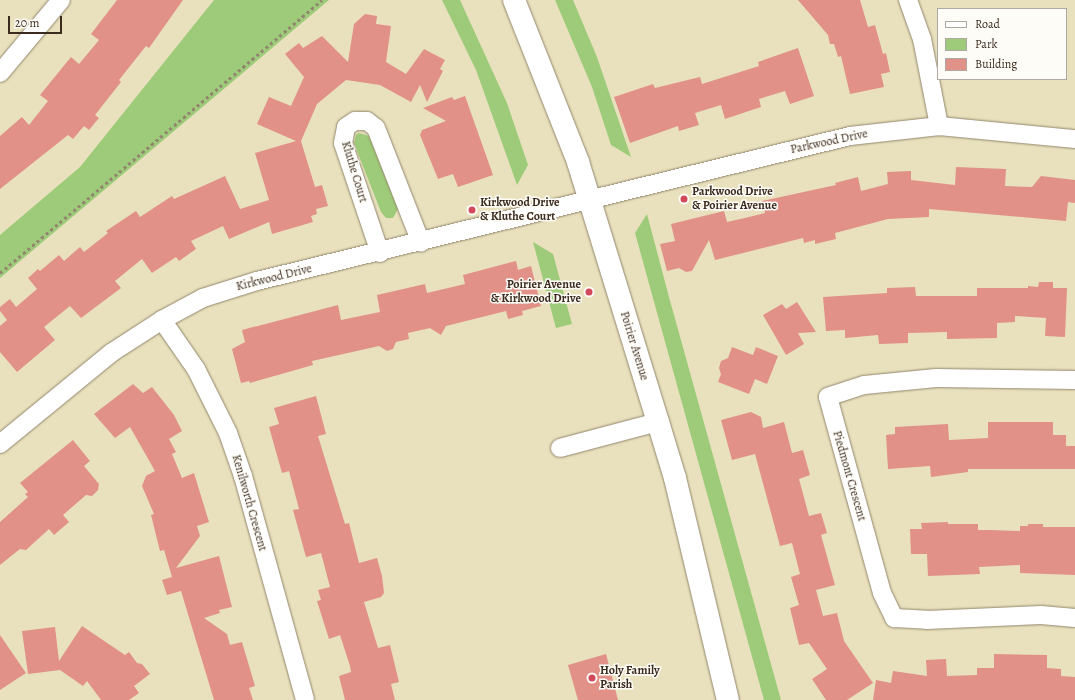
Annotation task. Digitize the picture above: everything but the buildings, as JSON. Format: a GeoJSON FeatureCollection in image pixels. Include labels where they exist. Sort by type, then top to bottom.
{"type":"FeatureCollection","features":[{"type":"Feature","properties":{"kind":"main road","name":"Poirier Avenue"},"geometry":{"type":"LineString","coordinates":[[514,0],[578,162],[588,200],[658,422],[674,478],[728,700]]}},
{"type":"Feature","properties":{"kind":"street"},"geometry":{"type":"LineString","coordinates":[[0,73],[61,0]]}},
{"type":"Feature","properties":{"kind":"street"},"geometry":{"type":"LineString","coordinates":[[908,0],[922,39],[939,126]]}},
{"type":"Feature","properties":{"kind":"street","name":"Kluthe Court"},"geometry":{"type":"LineString","coordinates":[[380,253],[343,143],[346,127],[355,121],[367,121],[376,128],[421,243]]}},
{"type":"Feature","properties":{"kind":"street","name":"Parkwood Drive"},"geometry":{"type":"LineString","coordinates":[[588,200],[850,136],[939,126],[1075,139]]}},
{"type":"Feature","properties":{"kind":"street","name":"Kirkwood Drive"},"geometry":{"type":"LineString","coordinates":[[0,444],[110,353],[162,320],[203,298],[257,281],[421,243],[588,200]]}},
{"type":"Feature","properties":{"kind":"street","name":"Kenilworth Crescent"},"geometry":{"type":"LineString","coordinates":[[162,320],[196,369],[228,432],[305,700]]}},
{"type":"Feature","properties":{"kind":"street","name":"Piedmont Crescent"},"geometry":{"type":"LineString","coordinates":[[1075,380],[936,378],[864,385],[828,397],[882,594],[894,618],[927,620],[1041,616],[1075,618]]}},
{"type":"Feature","properties":{"kind":"street"},"geometry":{"type":"LineString","coordinates":[[560,448],[658,422]]}},
{"type":"Feature","properties":{"kind":"path"},"geometry":{"type":"LineString","coordinates":[[0,273],[322,0]]}},
{"type":"Feature","properties":{"kind":"green space"},"geometry":{"type":"Polygon","coordinates":[[[214,0],[329,0],[0,278],[0,235],[80,167],[214,0]]]}},
{"type":"Feature","properties":{"kind":"green space"},"geometry":{"type":"Polygon","coordinates":[[[442,0],[460,0],[507,103],[528,165],[517,185],[476,70],[442,0]]]}},
{"type":"Feature","properties":{"kind":"green space"},"geometry":{"type":"Polygon","coordinates":[[[555,0],[573,0],[597,57],[631,157],[611,145],[592,87],[555,0]]]}},
{"type":"Feature","properties":{"kind":"green space"},"geometry":{"type":"Polygon","coordinates":[[[359,133],[369,136],[398,209],[393,218],[386,218],[381,212],[354,143],[356,135],[359,133]]]}},
{"type":"Feature","properties":{"kind":"green space"},"geometry":{"type":"Polygon","coordinates":[[[647,214],[781,700],[764,700],[635,233],[647,214]]]}},
{"type":"Feature","properties":{"kind":"green space"},"geometry":{"type":"Polygon","coordinates":[[[533,242],[553,254],[572,324],[556,328],[533,242]]]}},
{"type":"Feature","properties":{"kind":"place","name":"Parkwood Drive & Poirier Avenue"},"geometry":{"type":"Point","coordinates":[684,199]}},
{"type":"Feature","properties":{"kind":"place","name":"Kirkwood Drive & Kluthe Court"},"geometry":{"type":"Point","coordinates":[472,210]}},
{"type":"Feature","properties":{"kind":"place","name":"Poirier Avenue & Kirkwood Drive"},"geometry":{"type":"Point","coordinates":[589,292]}},
{"type":"Feature","properties":{"kind":"place","name":"Holy Family Parish"},"geometry":{"type":"Point","coordinates":[592,678]}}]}
